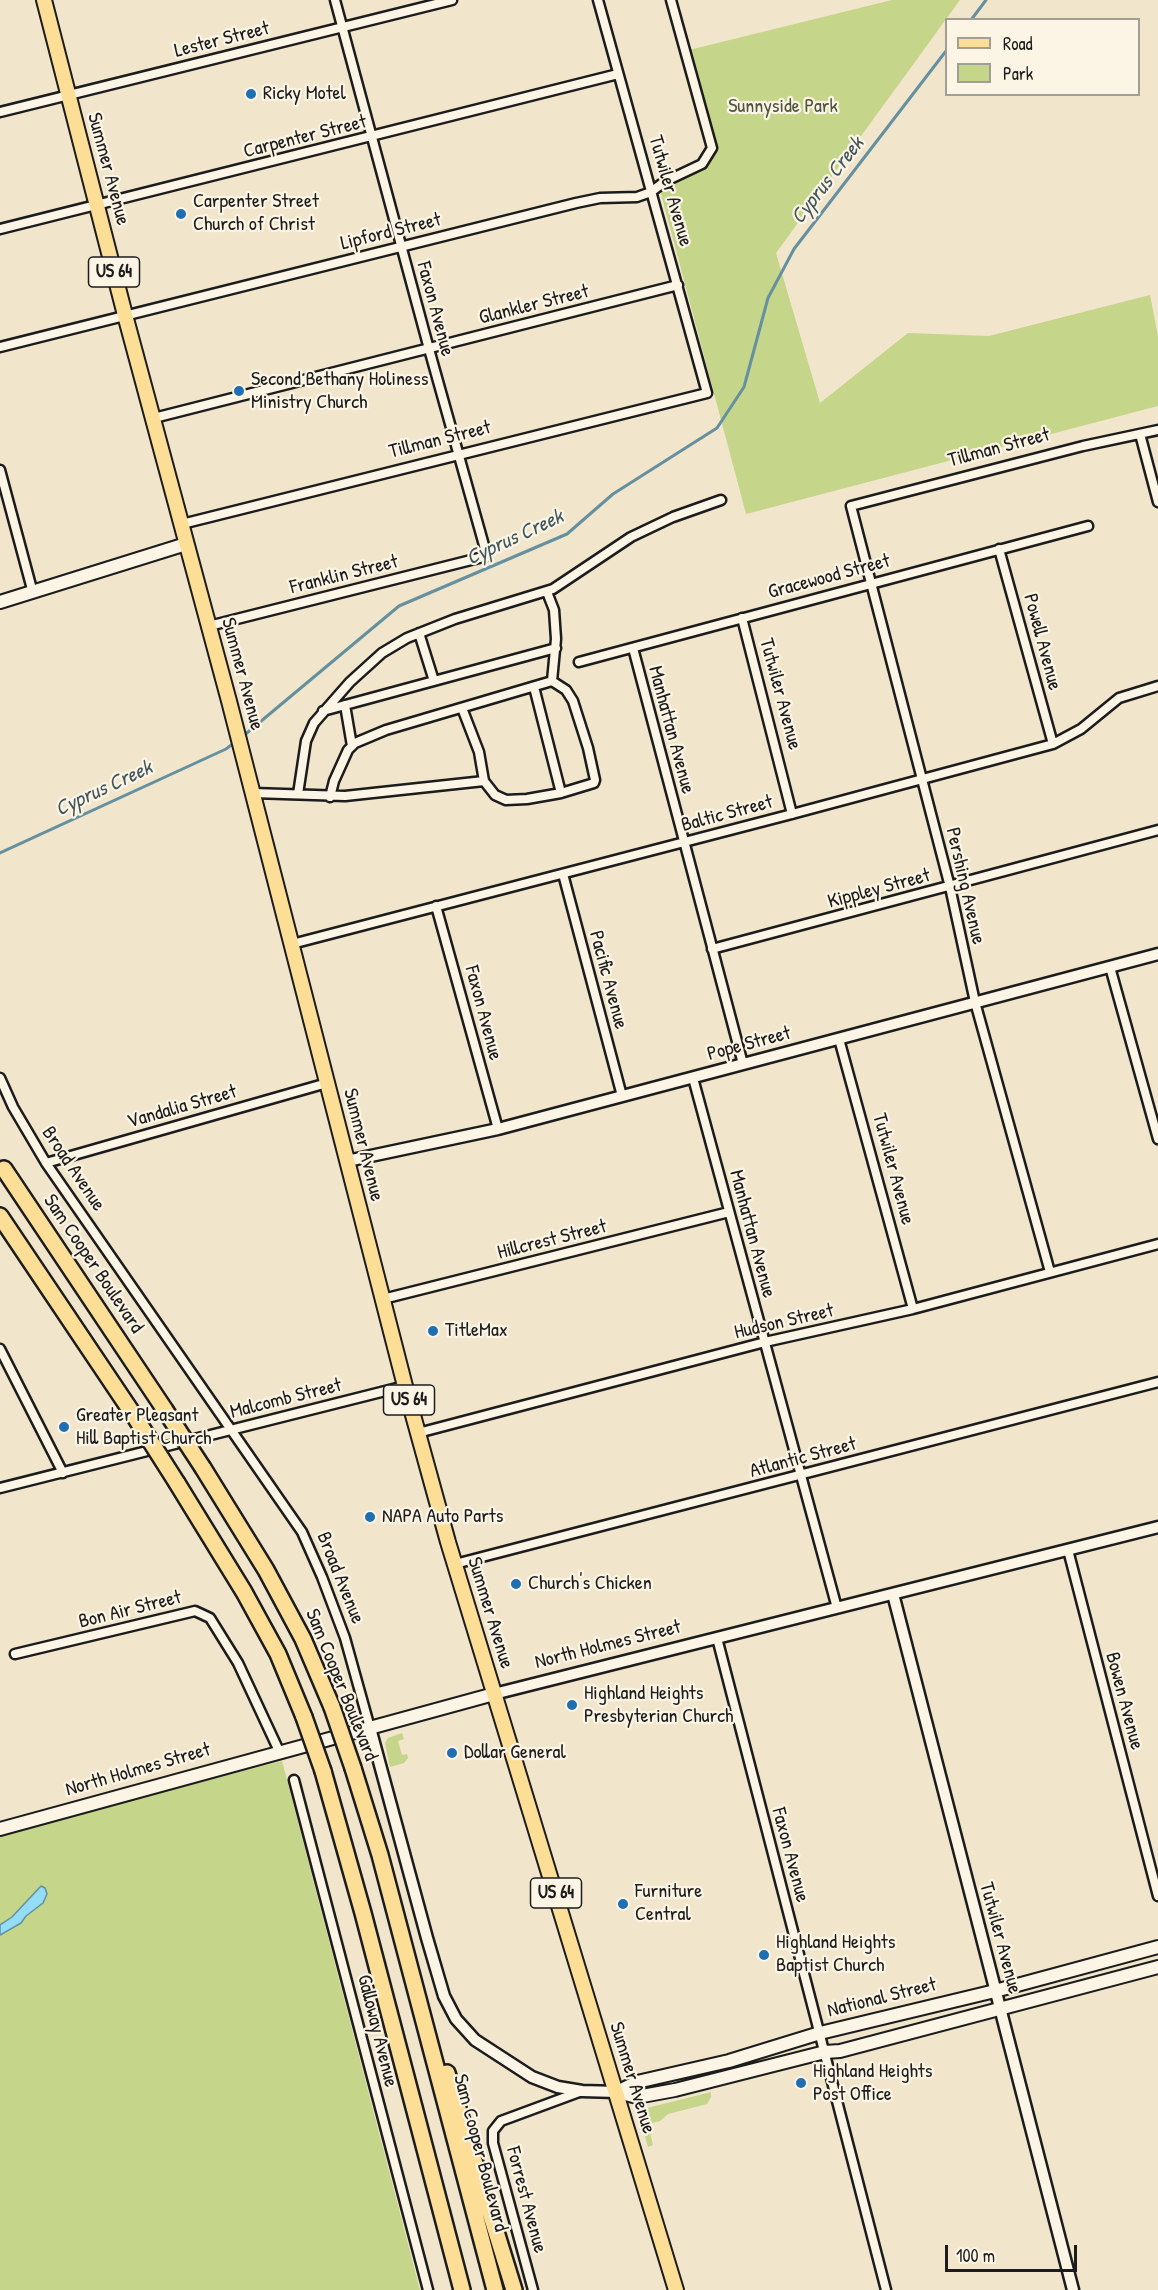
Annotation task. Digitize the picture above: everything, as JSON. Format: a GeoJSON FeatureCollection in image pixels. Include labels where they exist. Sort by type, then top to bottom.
{"type":"FeatureCollection","features":[{"type":"Feature","properties":{"kind":"highway","name":"Sam Cooper Boulevard"},"geometry":{"type":"LineString","coordinates":[[2,1166],[203,1468],[266,1570],[303,1639],[332,1707],[380,1855],[495,2290]]}},
{"type":"Feature","properties":{"kind":"highway"},"geometry":{"type":"LineString","coordinates":[[0,1216],[177,1483],[244,1592],[278,1654],[323,1771],[363,1913],[462,2290]]}},
{"type":"Feature","properties":{"kind":"highway"},"geometry":{"type":"LineString","coordinates":[[407,1953],[458,2106],[514,2290]]}},
{"type":"Feature","properties":{"kind":"main road","name":"Summer Avenue"},"geometry":{"type":"LineString","coordinates":[[44,0],[125,315],[244,758],[405,1386],[455,1564],[676,2290]]}},
{"type":"Feature","properties":{"kind":"main road"},"geometry":{"type":"LineString","coordinates":[[0,602],[186,544]]}},
{"type":"Feature","properties":{"kind":"main road","name":"North Holmes Street"},"geometry":{"type":"LineString","coordinates":[[0,1829],[494,1694]]}},
{"type":"Feature","properties":{"kind":"main road","name":"National Street"},"geometry":{"type":"LineString","coordinates":[[617,2092],[637,2082],[729,2061],[819,2033],[995,1991],[1158,1947]]}},
{"type":"Feature","properties":{"kind":"main road","name":"National Street"},"geometry":{"type":"LineString","coordinates":[[617,2092],[637,2097],[675,2090],[825,2052],[840,2051],[1158,1967]]}},
{"type":"Feature","properties":{"kind":"street","name":"Faxon Avenue"},"geometry":{"type":"LineString","coordinates":[[335,0],[487,556]]}},
{"type":"Feature","properties":{"kind":"street","name":"Lester Street"},"geometry":{"type":"LineString","coordinates":[[0,112],[452,0]]}},
{"type":"Feature","properties":{"kind":"street","name":"Tutwiler Avenue"},"geometry":{"type":"LineString","coordinates":[[598,0],[707,393]]}},
{"type":"Feature","properties":{"kind":"street"},"geometry":{"type":"LineString","coordinates":[[651,192],[664,182],[702,164],[712,148],[671,0]]}},
{"type":"Feature","properties":{"kind":"street","name":"Carpenter Street"},"geometry":{"type":"LineString","coordinates":[[0,229],[618,74]]}},
{"type":"Feature","properties":{"kind":"street","name":"Lipford Street"},"geometry":{"type":"LineString","coordinates":[[0,347],[576,203],[600,198],[637,196],[651,192]]}},
{"type":"Feature","properties":{"kind":"street","name":"Glankler Street"},"geometry":{"type":"LineString","coordinates":[[154,418],[678,285]]}},
{"type":"Feature","properties":{"kind":"street","name":"Tillman Street"},"geometry":{"type":"LineString","coordinates":[[182,524],[707,393]]}},
{"type":"Feature","properties":{"kind":"street","name":"Tillman Street"},"geometry":{"type":"LineString","coordinates":[[851,506],[1083,446],[1158,430]]}},
{"type":"Feature","properties":{"kind":"street"},"geometry":{"type":"LineString","coordinates":[[1140,434],[1158,502]]}},
{"type":"Feature","properties":{"kind":"street"},"geometry":{"type":"LineString","coordinates":[[0,470],[33,593]]}},
{"type":"Feature","properties":{"kind":"street"},"geometry":{"type":"LineString","coordinates":[[298,794],[306,741],[314,723],[350,681],[382,653],[407,638],[455,619],[547,592],[631,537],[674,517],[721,500]]}},
{"type":"Feature","properties":{"kind":"street","name":"Pershing Avenue"},"geometry":{"type":"LineString","coordinates":[[851,506],[950,887],[975,1002],[1050,1272]]}},
{"type":"Feature","properties":{"kind":"street","name":"Gracewood Street"},"geometry":{"type":"LineString","coordinates":[[579,662],[1088,526]]}},
{"type":"Feature","properties":{"kind":"street","name":"Powell Avenue"},"geometry":{"type":"LineString","coordinates":[[999,549],[1053,744]]}},
{"type":"Feature","properties":{"kind":"street","name":"Franklin Street"},"geometry":{"type":"LineString","coordinates":[[209,626],[487,556]]}},
{"type":"Feature","properties":{"kind":"street"},"geometry":{"type":"LineString","coordinates":[[547,592],[554,610],[556,648],[552,681]]}},
{"type":"Feature","properties":{"kind":"street","name":"Tutwiler Avenue"},"geometry":{"type":"LineString","coordinates":[[742,618],[792,814]]}},
{"type":"Feature","properties":{"kind":"street"},"geometry":{"type":"LineString","coordinates":[[419,633],[434,681]]}},
{"type":"Feature","properties":{"kind":"street"},"geometry":{"type":"LineString","coordinates":[[323,712],[556,648]]}},
{"type":"Feature","properties":{"kind":"street","name":"Manhattan Avenue"},"geometry":{"type":"LineString","coordinates":[[633,648],[743,1064]]}},
{"type":"Feature","properties":{"kind":"street"},"geometry":{"type":"LineString","coordinates":[[330,797],[334,781],[348,750],[355,742],[386,730],[552,681]]}},
{"type":"Feature","properties":{"kind":"street"},"geometry":{"type":"LineString","coordinates":[[462,708],[479,752],[484,781],[495,795],[506,800],[527,799],[561,793],[594,783],[588,748],[573,701],[566,690],[552,681]]}},
{"type":"Feature","properties":{"kind":"street","name":"Baltic Street"},"geometry":{"type":"LineString","coordinates":[[291,944],[684,843],[1053,744],[1081,729],[1119,698],[1158,686]]}},
{"type":"Feature","properties":{"kind":"street"},"geometry":{"type":"LineString","coordinates":[[534,687],[561,793]]}},
{"type":"Feature","properties":{"kind":"street"},"geometry":{"type":"LineString","coordinates":[[345,705],[352,746]]}},
{"type":"Feature","properties":{"kind":"street"},"geometry":{"type":"LineString","coordinates":[[252,793],[330,797],[484,781]]}},
{"type":"Feature","properties":{"kind":"street","name":"Kippley Street"},"geometry":{"type":"LineString","coordinates":[[712,949],[1158,830]]}},
{"type":"Feature","properties":{"kind":"street","name":"Pacific Avenue"},"geometry":{"type":"LineString","coordinates":[[563,874],[622,1096]]}},
{"type":"Feature","properties":{"kind":"street","name":"Faxon Avenue"},"geometry":{"type":"LineString","coordinates":[[436,906],[498,1129]]}},
{"type":"Feature","properties":{"kind":"street","name":"Pope Street"},"geometry":{"type":"LineString","coordinates":[[347,1161],[498,1129],[1158,954]]}},
{"type":"Feature","properties":{"kind":"street"},"geometry":{"type":"LineString","coordinates":[[1110,967],[1158,1138]]}},
{"type":"Feature","properties":{"kind":"street","name":"Tutwiler Avenue"},"geometry":{"type":"LineString","coordinates":[[839,1039],[914,1309]]}},
{"type":"Feature","properties":{"kind":"street","name":"Broad Avenue"},"geometry":{"type":"LineString","coordinates":[[0,1078],[13,1107],[46,1163],[302,1532],[345,1638],[427,1938],[444,1996],[456,2019],[475,2040],[532,2077],[558,2087],[582,2091]]}},
{"type":"Feature","properties":{"kind":"street","name":"Manhattan Avenue"},"geometry":{"type":"LineString","coordinates":[[693,1078],[837,1608]]}},
{"type":"Feature","properties":{"kind":"street","name":"Vandalia Street"},"geometry":{"type":"LineString","coordinates":[[46,1163],[327,1083]]}},
{"type":"Feature","properties":{"kind":"street","name":"Hillcrest Street"},"geometry":{"type":"LineString","coordinates":[[383,1299],[729,1212]]}},
{"type":"Feature","properties":{"kind":"street","name":"Hudson Street"},"geometry":{"type":"LineString","coordinates":[[418,1433],[765,1342],[914,1309],[1158,1244]]}},
{"type":"Feature","properties":{"kind":"street"},"geometry":{"type":"LineString","coordinates":[[0,1349],[63,1473]]}},
{"type":"Feature","properties":{"kind":"street","name":"Atlantic Street"},"geometry":{"type":"LineString","coordinates":[[455,1564],[1158,1382]]}},
{"type":"Feature","properties":{"kind":"street","name":"Malcomb Street"},"geometry":{"type":"LineString","coordinates":[[0,1488],[405,1386]]}},
{"type":"Feature","properties":{"kind":"street","name":"North Holmes Street"},"geometry":{"type":"LineString","coordinates":[[494,1694],[1158,1527]]}},
{"type":"Feature","properties":{"kind":"street","name":"Bowen Avenue"},"geometry":{"type":"LineString","coordinates":[[1068,1550],[1158,1896]]}},
{"type":"Feature","properties":{"kind":"street","name":"Tutwiler Avenue"},"geometry":{"type":"LineString","coordinates":[[893,1594],[1073,2290]]}},
{"type":"Feature","properties":{"kind":"street","name":"Bon Air Street"},"geometry":{"type":"LineString","coordinates":[[15,1654],[195,1611],[210,1618],[238,1663],[279,1751]]}},
{"type":"Feature","properties":{"kind":"street","name":"Faxon Avenue"},"geometry":{"type":"LineString","coordinates":[[717,1638],[886,2290]]}},
{"type":"Feature","properties":{"kind":"street","name":"Galloway Avenue"},"geometry":{"type":"LineString","coordinates":[[294,1780],[428,2290]]}},
{"type":"Feature","properties":{"kind":"street","name":"National Street"},"geometry":{"type":"LineString","coordinates":[[501,2121],[582,2091],[617,2092]]}},
{"type":"Feature","properties":{"kind":"street","name":"Forrest Avenue"},"geometry":{"type":"LineString","coordinates":[[501,2121],[493,2131],[493,2143],[533,2290]]}},
{"type":"Feature","properties":{"kind":"green space","name":"Sunnyside Park"},"geometry":{"type":"Polygon","coordinates":[[[892,0],[960,0],[776,253],[820,403],[908,333],[989,336],[1150,295],[1158,336],[1158,406],[746,514],[659,186],[702,164],[712,148],[685,51],[892,0]]]}},
{"type":"Feature","properties":{"kind":"green space"},"geometry":{"type":"Polygon","coordinates":[[[402,1733],[404,1739],[398,1741],[402,1755],[407,1754],[408,1758],[404,1763],[390,1767],[385,1743],[388,1738],[402,1733]]]}},
{"type":"Feature","properties":{"kind":"green space"},"geometry":{"type":"Polygon","coordinates":[[[282,1761],[420,2290],[0,2290],[0,1833],[282,1761]]]}},
{"type":"Feature","properties":{"kind":"green space"},"geometry":{"type":"Polygon","coordinates":[[[711,2092],[707,2104],[668,2114],[660,2121],[648,2124],[653,2145],[648,2147],[639,2110],[711,2092]]]}},
{"type":"Feature","properties":{"kind":"water"},"geometry":{"type":"Polygon","coordinates":[[[41,1886],[45,1888],[47,1894],[43,1903],[26,1916],[21,1923],[0,1935],[0,1925],[12,1917],[41,1886]]]}},
{"type":"Feature","properties":{"kind":"waterway","name":"Cyprus Creek"},"geometry":{"type":"LineString","coordinates":[[972,18],[986,0]]}},
{"type":"Feature","properties":{"kind":"waterway","name":"Cyprus Creek"},"geometry":{"type":"LineString","coordinates":[[242,737],[399,606],[567,534],[613,494],[717,428],[744,387],[768,298],[794,249],[945,52]]}},
{"type":"Feature","properties":{"kind":"waterway","name":"Cyprus Creek"},"geometry":{"type":"LineString","coordinates":[[0,853],[226,749],[234,743]]}},
{"type":"Feature","properties":{"kind":"place","name":"Ricky Motel"},"geometry":{"type":"Point","coordinates":[251,94]}},
{"type":"Feature","properties":{"kind":"place","name":"Carpenter Street Church of Christ"},"geometry":{"type":"Point","coordinates":[181,214]}},
{"type":"Feature","properties":{"kind":"place","name":"Second Bethany Holiness Ministry Church"},"geometry":{"type":"Point","coordinates":[239,391]}},
{"type":"Feature","properties":{"kind":"place","name":"TitleMax"},"geometry":{"type":"Point","coordinates":[433,1331]}},
{"type":"Feature","properties":{"kind":"place","name":"Greater Pleasant Hill Baptist Church"},"geometry":{"type":"Point","coordinates":[64,1427]}},
{"type":"Feature","properties":{"kind":"place","name":"NAPA Auto Parts"},"geometry":{"type":"Point","coordinates":[370,1517]}},
{"type":"Feature","properties":{"kind":"place","name":"Church's Chicken"},"geometry":{"type":"Point","coordinates":[516,1584]}},
{"type":"Feature","properties":{"kind":"place","name":"Highland Heights Presbyterian Church"},"geometry":{"type":"Point","coordinates":[572,1705]}},
{"type":"Feature","properties":{"kind":"place","name":"Dollar General"},"geometry":{"type":"Point","coordinates":[452,1753]}},
{"type":"Feature","properties":{"kind":"place","name":"Furniture Central"},"geometry":{"type":"Point","coordinates":[623,1904]}},
{"type":"Feature","properties":{"kind":"place","name":"Highland Heights Baptist Church"},"geometry":{"type":"Point","coordinates":[764,1955]}},
{"type":"Feature","properties":{"kind":"place","name":"Highland Heights Post Office"},"geometry":{"type":"Point","coordinates":[801,2083]}}]}
